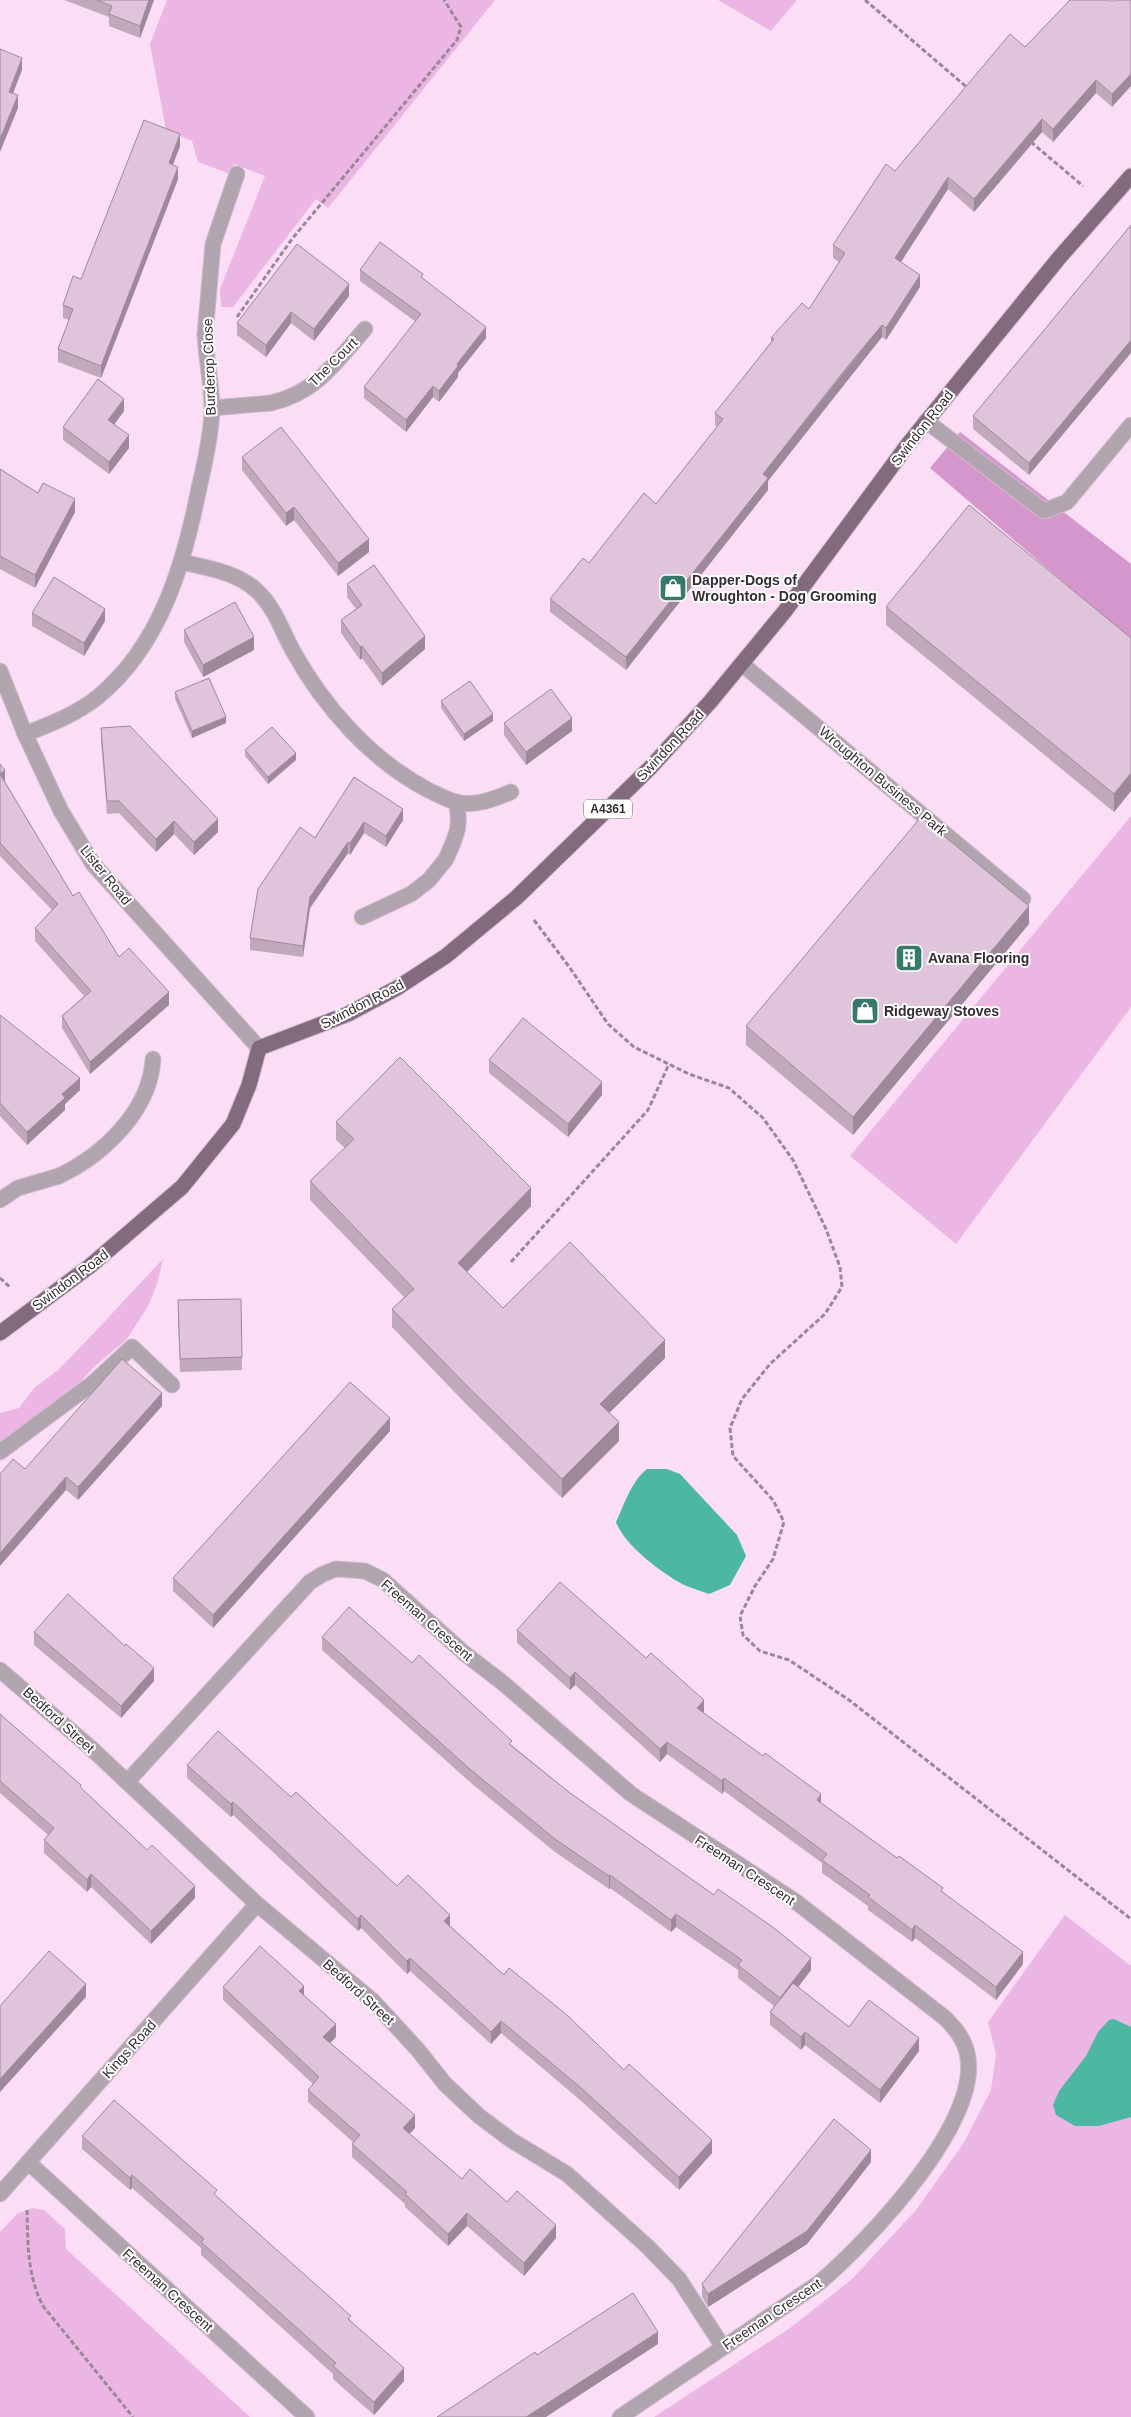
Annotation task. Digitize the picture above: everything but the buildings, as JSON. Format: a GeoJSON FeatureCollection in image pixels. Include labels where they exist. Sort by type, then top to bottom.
{"type":"FeatureCollection","features":[{"type":"Feature","properties":{"kind":"main road","name":"Swindon Road"},"geometry":{"type":"LineString","coordinates":[[0,1333],[90,1266],[182,1187],[233,1124],[249,1085],[259,1048],[341,1017],[398,988],[446,956],[516,898],[650,768],[742,664],[814,573],[926,421],[1105,204],[1131,176]]}},
{"type":"Feature","properties":{"kind":"street","name":"Burderop Close"},"geometry":{"type":"LineString","coordinates":[[26,734],[75,713],[112,684],[132,661],[152,630],[171,593],[182,562],[204,465],[212,408],[205,334],[213,244],[237,174]]}},
{"type":"Feature","properties":{"kind":"street","name":"The Court"},"geometry":{"type":"LineString","coordinates":[[212,408],[271,403],[290,399],[323,376],[365,329]]}},
{"type":"Feature","properties":{"kind":"street"},"geometry":{"type":"LineString","coordinates":[[926,421],[1044,510],[1067,502],[1131,425]]}},
{"type":"Feature","properties":{"kind":"street"},"geometry":{"type":"LineString","coordinates":[[182,562],[223,572],[241,579],[255,589],[275,612],[292,650],[326,700],[345,724],[375,754],[393,768],[416,783],[456,802],[486,802],[511,792]]}},
{"type":"Feature","properties":{"kind":"street","name":"Wroughton Business Park"},"geometry":{"type":"LineString","coordinates":[[742,664],[1024,898]]}},
{"type":"Feature","properties":{"kind":"street","name":"Lister Road"},"geometry":{"type":"LineString","coordinates":[[0,671],[61,811],[93,864],[259,1048]]}},
{"type":"Feature","properties":{"kind":"street"},"geometry":{"type":"LineString","coordinates":[[362,917],[411,894],[430,880],[446,859],[457,834],[460,819],[456,802]]}},
{"type":"Feature","properties":{"kind":"street"},"geometry":{"type":"LineString","coordinates":[[2,1194],[59,1176],[96,1154],[122,1128],[132,1114],[152,1074],[153,1059]]}},
{"type":"Feature","properties":{"kind":"street"},"geometry":{"type":"LineString","coordinates":[[0,1452],[93,1383],[132,1347],[172,1385]]}},
{"type":"Feature","properties":{"kind":"street","name":"Freeman Crescent"},"geometry":{"type":"LineString","coordinates":[[126,1782],[310,1582],[336,1569],[365,1571],[383,1580],[464,1653],[503,1683],[631,1794],[795,1901],[945,2018],[959,2032],[967,2050],[968,2072],[957,2111],[939,2148],[899,2203],[846,2260],[790,2305],[723,2347],[620,2417]]}},
{"type":"Feature","properties":{"kind":"street","name":"Bedford Street"},"geometry":{"type":"LineString","coordinates":[[0,1670],[8,1674],[257,1904],[373,2001],[418,2050],[445,2084],[479,2116],[511,2140],[567,2174],[648,2247],[679,2279],[723,2347]]}},
{"type":"Feature","properties":{"kind":"street","name":"Kings Road"},"geometry":{"type":"LineString","coordinates":[[0,2194],[257,1904]]}},
{"type":"Feature","properties":{"kind":"street","name":"Freeman Crescent"},"geometry":{"type":"LineString","coordinates":[[28,2162],[307,2417]]}},
{"type":"Feature","properties":{"kind":"path"},"geometry":{"type":"LineString","coordinates":[[235,320],[292,239],[457,40],[461,27],[444,0]]}},
{"type":"Feature","properties":{"kind":"path"},"geometry":{"type":"LineString","coordinates":[[865,0],[970,90]]}},
{"type":"Feature","properties":{"kind":"path"},"geometry":{"type":"LineString","coordinates":[[1030,141],[1105,204]]}},
{"type":"Feature","properties":{"kind":"path"},"geometry":{"type":"LineString","coordinates":[[516,898],[570,968],[608,1024],[634,1047],[689,1074],[729,1088],[763,1118],[793,1160],[826,1229],[840,1267],[842,1286],[825,1314],[770,1364],[742,1399],[730,1428],[733,1456],[773,1500],[784,1522],[772,1558],[740,1616],[743,1635],[760,1651],[789,1660],[849,1700],[1131,1919]]}},
{"type":"Feature","properties":{"kind":"path"},"geometry":{"type":"LineString","coordinates":[[511,1262],[648,1110],[669,1064]]}},
{"type":"Feature","properties":{"kind":"path"},"geometry":{"type":"LineString","coordinates":[[28,2162],[28,2262],[36,2291],[53,2319],[133,2417]]}},
{"type":"Feature","properties":{"kind":"shaded area"},"geometry":{"type":"Polygon","coordinates":[[[167,0],[495,0],[328,208],[316,199],[233,307],[221,307],[220,289],[265,176],[234,164],[230,174],[198,162],[192,141],[166,130],[150,44],[167,0]]]}},
{"type":"Feature","properties":{"kind":"shaded area"},"geometry":{"type":"Polygon","coordinates":[[[718,0],[797,0],[771,31],[718,0]]]}},
{"type":"Feature","properties":{"kind":"shaded area"},"geometry":{"type":"Polygon","coordinates":[[[960,432],[1131,564],[1131,640],[930,468],[960,432]]]}},
{"type":"Feature","properties":{"kind":"shaded area"},"geometry":{"type":"Polygon","coordinates":[[[1131,816],[1131,1007],[956,1244],[850,1156],[1131,816]]]}},
{"type":"Feature","properties":{"kind":"shaded area"},"geometry":{"type":"Polygon","coordinates":[[[163,1259],[157,1284],[148,1306],[127,1339],[95,1366],[74,1389],[27,1426],[0,1442],[0,1413],[19,1408],[34,1388],[58,1370],[163,1259]]]}},
{"type":"Feature","properties":{"kind":"shaded area"},"geometry":{"type":"Polygon","coordinates":[[[647,1469],[667,1469],[680,1474],[737,1535],[746,1556],[730,1585],[709,1594],[684,1585],[651,1563],[626,1539],[616,1522],[633,1486],[647,1469]]]}},
{"type":"Feature","properties":{"kind":"shaded area"},"geometry":{"type":"Polygon","coordinates":[[[1065,1915],[1131,1966],[1131,2417],[654,2417],[790,2328],[852,2279],[916,2210],[963,2144],[991,2090],[996,2054],[988,2022],[1065,1915]]]}},
{"type":"Feature","properties":{"kind":"shaded area"},"geometry":{"type":"Polygon","coordinates":[[[1114,2019],[1131,2027],[1131,2117],[1099,2126],[1075,2126],[1056,2115],[1053,2105],[1059,2091],[1086,2056],[1098,2032],[1109,2020],[1114,2019]]]}},
{"type":"Feature","properties":{"kind":"shaded area"},"geometry":{"type":"Polygon","coordinates":[[[32,2208],[44,2210],[65,2229],[66,2249],[250,2417],[0,2417],[0,2232],[17,2214],[32,2208]]]}},
{"type":"Feature","properties":{"kind":"place","name":"Dapper-Dogs of Wroughton - Dog Grooming"},"geometry":{"type":"Point","coordinates":[673,588]}},
{"type":"Feature","properties":{"kind":"place","name":"Avana Flooring"},"geometry":{"type":"Point","coordinates":[909,958]}},
{"type":"Feature","properties":{"kind":"place","name":"Ridgeway Stoves"},"geometry":{"type":"Point","coordinates":[865,1011]}}]}
